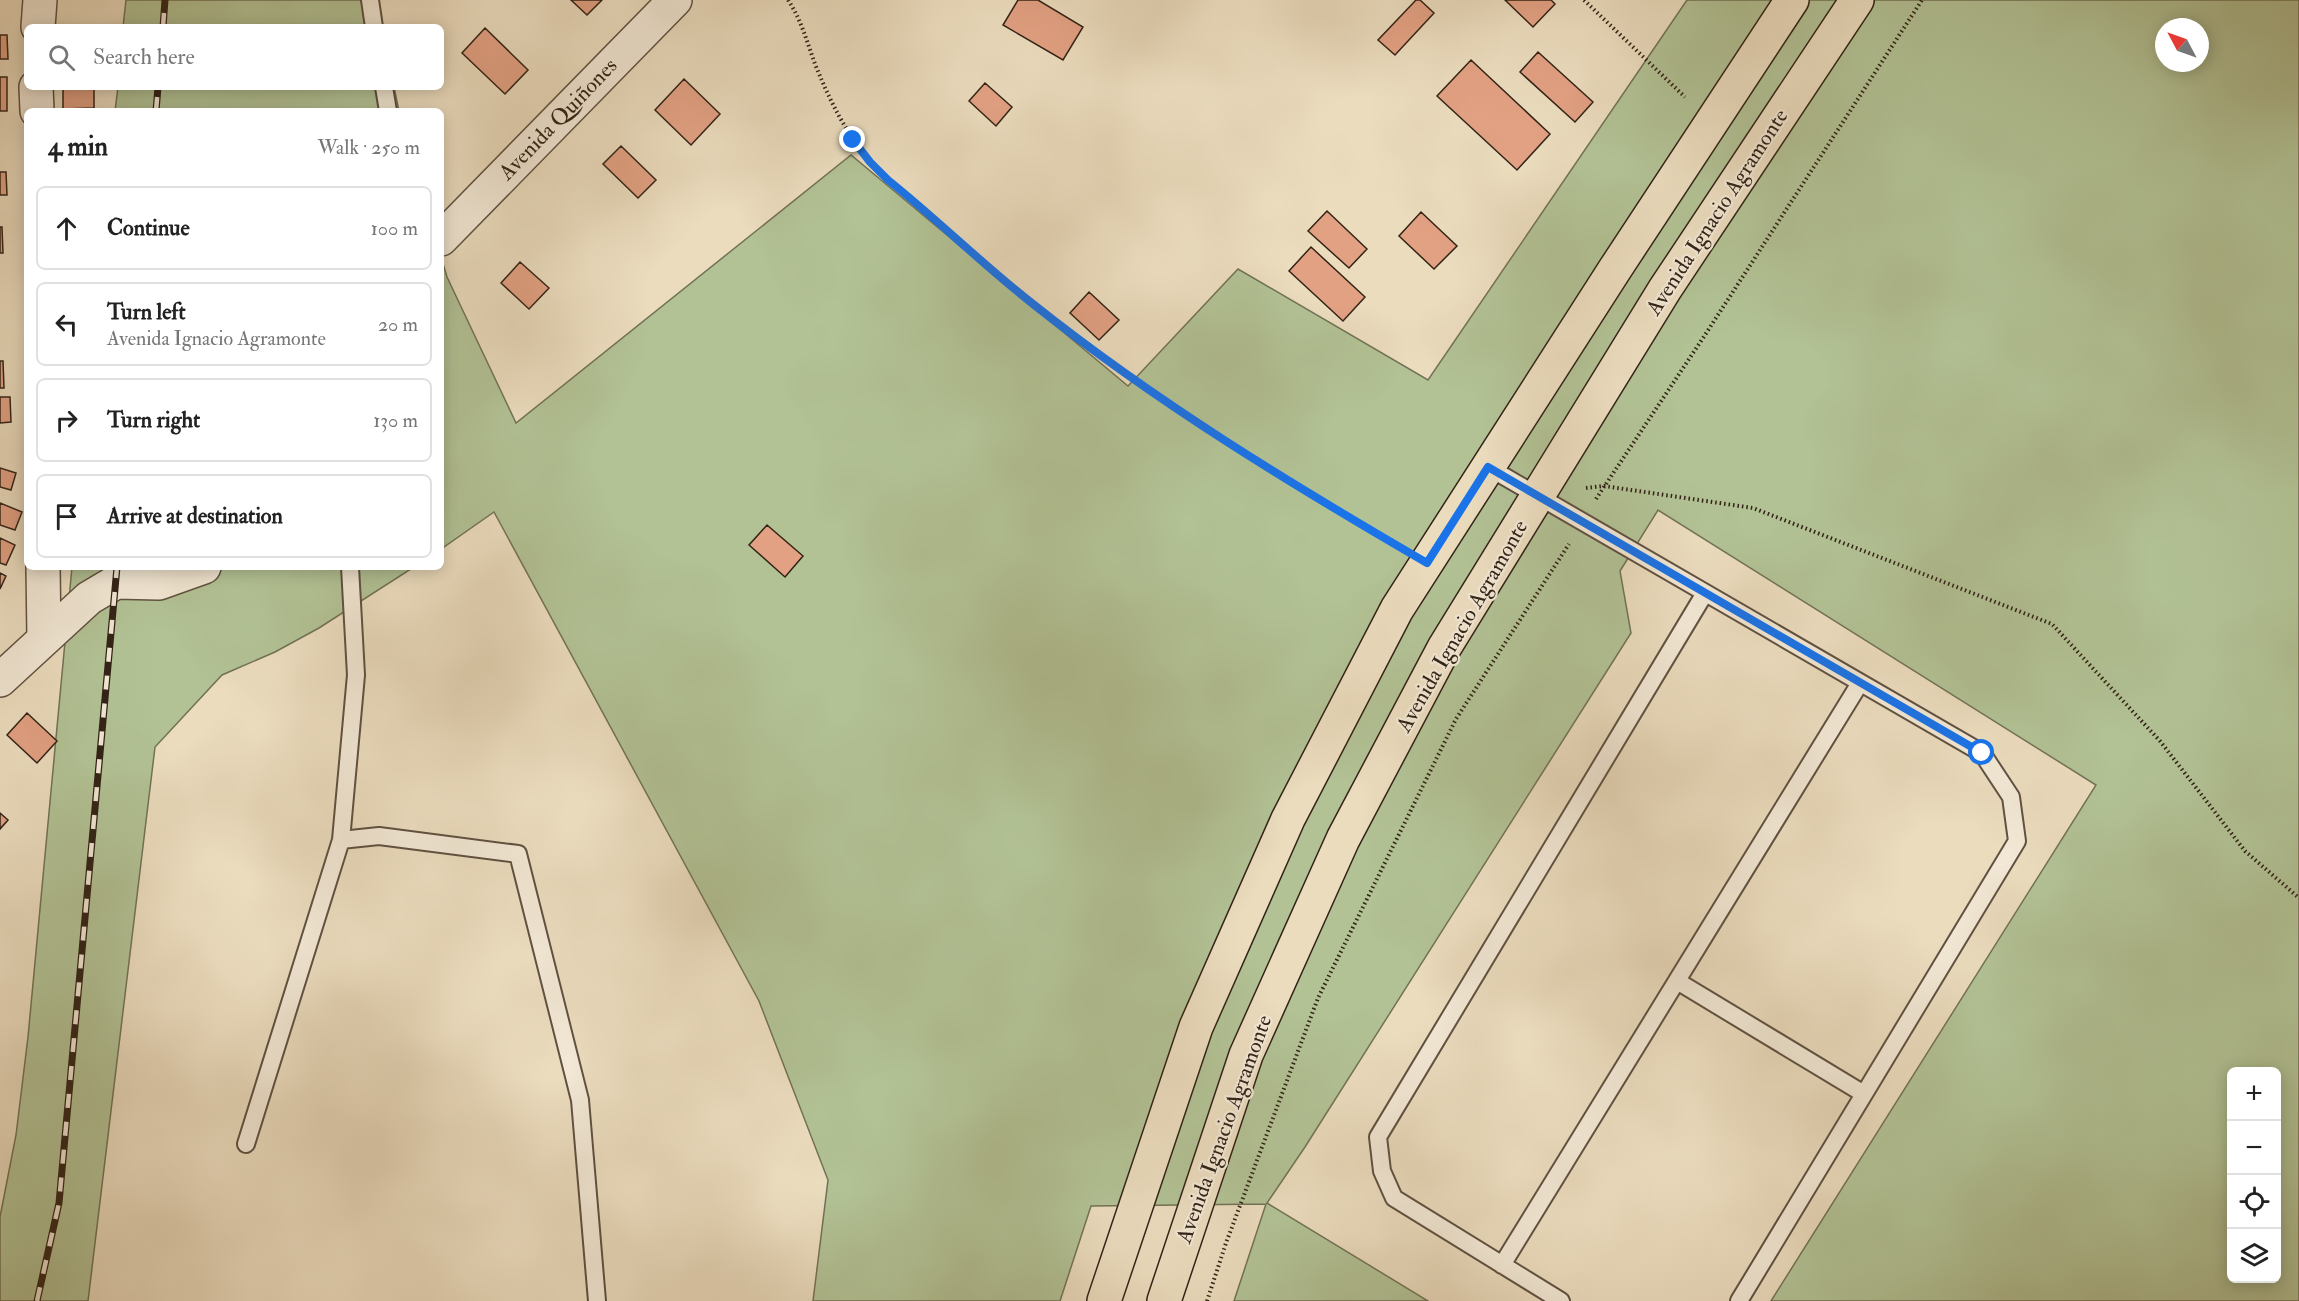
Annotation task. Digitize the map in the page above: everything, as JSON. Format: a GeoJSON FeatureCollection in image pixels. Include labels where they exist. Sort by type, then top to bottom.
{"type":"FeatureCollection","features":[{"type":"Feature","properties":{"kind":"main road"},"geometry":{"type":"LineString","coordinates":[[1104,1301],[1196,1027],[1288,819],[1397,609],[1792,0]]}},
{"type":"Feature","properties":{"kind":"main road","name":"Avenida Ignacio Agramonte"},"geometry":{"type":"LineString","coordinates":[[1164,1301],[1246,1056],[1343,839],[1444,648],[1665,289],[1857,0]]}},
{"type":"Feature","properties":{"kind":"street"},"geometry":{"type":"LineString","coordinates":[[38,24],[40,0]]}},
{"type":"Feature","properties":{"kind":"street","name":"Avenida Quiñones"},"geometry":{"type":"LineString","coordinates":[[444,236],[675,0]]}},
{"type":"Feature","properties":{"kind":"street"},"geometry":{"type":"LineString","coordinates":[[36,90],[37,108]]}},
{"type":"Feature","properties":{"kind":"street"},"geometry":{"type":"LineString","coordinates":[[43,570],[44,639]]}},
{"type":"Feature","properties":{"kind":"street"},"geometry":{"type":"LineString","coordinates":[[0,680],[89,598],[116,582],[159,583],[196,570]]}},
{"type":"Feature","properties":{"kind":"lane"},"geometry":{"type":"LineString","coordinates":[[370,0],[374,24]]}},
{"type":"Feature","properties":{"kind":"lane"},"geometry":{"type":"LineString","coordinates":[[384,90],[388,108]]}},
{"type":"Feature","properties":{"kind":"lane"},"geometry":{"type":"LineString","coordinates":[[1488,467],[1982,753],[2011,797],[2017,841],[1738,1301]]}},
{"type":"Feature","properties":{"kind":"lane"},"geometry":{"type":"LineString","coordinates":[[246,1144],[340,840],[356,675],[350,570]]}},
{"type":"Feature","properties":{"kind":"lane"},"geometry":{"type":"LineString","coordinates":[[1561,1301],[1394,1198],[1382,1171],[1378,1137],[1705,593]]}},
{"type":"Feature","properties":{"kind":"lane"},"geometry":{"type":"LineString","coordinates":[[1502,1264],[1860,682]]}},
{"type":"Feature","properties":{"kind":"lane"},"geometry":{"type":"LineString","coordinates":[[340,840],[379,836],[518,854],[580,1100],[597,1301]]}},
{"type":"Feature","properties":{"kind":"lane"},"geometry":{"type":"LineString","coordinates":[[1677,981],[1864,1094]]}},
{"type":"Feature","properties":{"kind":"path"},"geometry":{"type":"LineString","coordinates":[[788,0],[802,25],[838,117],[870,162],[888,180],[1032,304],[1119,369],[1304,492],[1427,563]]}},
{"type":"Feature","properties":{"kind":"path"},"geometry":{"type":"LineString","coordinates":[[1584,0],[1711,122]]}},
{"type":"Feature","properties":{"kind":"path"},"geometry":{"type":"LineString","coordinates":[[1207,1301],[1226,1243],[1318,998],[1456,719],[1604,486],[1703,338],[1922,0]]}},
{"type":"Feature","properties":{"kind":"path"},"geometry":{"type":"LineString","coordinates":[[1538,496],[1604,486],[1753,508],[2052,624],[2160,741],[2244,851],[2299,898]]}},
{"type":"Feature","properties":{"kind":"green space"},"geometry":{"type":"Polygon","coordinates":[[[126,0],[374,0],[379,24],[123,24],[126,0]]]}},
{"type":"Feature","properties":{"kind":"green space"},"geometry":{"type":"Polygon","coordinates":[[[1687,0],[2299,0],[2299,1301],[1771,1301],[2096,785],[1658,510],[1620,571],[1631,633],[1305,1147],[1267,1203],[1428,1301],[1234,1301],[1266,1204],[1091,1206],[1060,1301],[813,1301],[828,1180],[759,1001],[494,512],[444,547],[444,267],[516,423],[851,155],[1128,386],[1238,269],[1428,380],[1687,0]]]}},
{"type":"Feature","properties":{"kind":"green space"},"geometry":{"type":"Polygon","coordinates":[[[118,90],[395,90],[398,108],[115,108],[118,90]]]}},
{"type":"Feature","properties":{"kind":"green space"},"geometry":{"type":"Polygon","coordinates":[[[72,570],[409,570],[319,628],[275,652],[222,675],[155,747],[88,1301],[0,1301],[0,1217],[16,1135],[28,1037],[72,570]]]}},
{"type":"Feature","properties":{"kind":"building"},"geometry":{"type":"Polygon","coordinates":[[[571,0],[602,0],[587,15],[571,0]]]}},
{"type":"Feature","properties":{"kind":"building"},"geometry":{"type":"Polygon","coordinates":[[[1018,0],[1038,0],[1083,27],[1063,60],[1003,25],[1018,0]]]}},
{"type":"Feature","properties":{"kind":"building"},"geometry":{"type":"Polygon","coordinates":[[[1416,0],[1420,0],[1434,13],[1395,55],[1378,40],[1416,0]]]}},
{"type":"Feature","properties":{"kind":"building"},"geometry":{"type":"Polygon","coordinates":[[[1505,0],[1551,0],[1555,4],[1533,27],[1505,0]]]}},
{"type":"Feature","properties":{"kind":"building"},"geometry":{"type":"Polygon","coordinates":[[[485,28],[528,70],[505,94],[462,53],[485,28]]]}},
{"type":"Feature","properties":{"kind":"building"},"geometry":{"type":"Polygon","coordinates":[[[0,35],[7,35],[8,59],[0,59],[0,35]]]}},
{"type":"Feature","properties":{"kind":"building"},"geometry":{"type":"Polygon","coordinates":[[[1538,52],[1593,102],[1575,122],[1520,72],[1538,52]]]}},
{"type":"Feature","properties":{"kind":"building"},"geometry":{"type":"Polygon","coordinates":[[[1471,60],[1550,134],[1517,170],[1437,96],[1471,60]]]}},
{"type":"Feature","properties":{"kind":"building"},"geometry":{"type":"Polygon","coordinates":[[[0,77],[7,77],[7,111],[0,111],[0,77]]]}},
{"type":"Feature","properties":{"kind":"building"},"geometry":{"type":"Polygon","coordinates":[[[684,79],[720,114],[691,145],[655,110],[684,79]]]}},
{"type":"Feature","properties":{"kind":"building"},"geometry":{"type":"Polygon","coordinates":[[[985,83],[1012,107],[996,126],[969,101],[985,83]]]}},
{"type":"Feature","properties":{"kind":"building"},"geometry":{"type":"Polygon","coordinates":[[[63,90],[94,90],[94,108],[63,108],[63,90]]]}},
{"type":"Feature","properties":{"kind":"building"},"geometry":{"type":"Polygon","coordinates":[[[621,146],[656,180],[638,198],[603,164],[621,146]]]}},
{"type":"Feature","properties":{"kind":"building"},"geometry":{"type":"Polygon","coordinates":[[[0,172],[6,172],[7,195],[0,195],[0,172]]]}},
{"type":"Feature","properties":{"kind":"building"},"geometry":{"type":"Polygon","coordinates":[[[1327,211],[1367,249],[1349,268],[1308,231],[1327,211]]]}},
{"type":"Feature","properties":{"kind":"building"},"geometry":{"type":"Polygon","coordinates":[[[1421,212],[1457,246],[1434,269],[1399,236],[1421,212]]]}},
{"type":"Feature","properties":{"kind":"building"},"geometry":{"type":"Polygon","coordinates":[[[0,227],[2,227],[3,253],[0,253],[0,227]]]}},
{"type":"Feature","properties":{"kind":"building"},"geometry":{"type":"Polygon","coordinates":[[[1311,247],[1365,297],[1343,321],[1289,271],[1311,247]]]}},
{"type":"Feature","properties":{"kind":"building"},"geometry":{"type":"Polygon","coordinates":[[[520,262],[549,288],[529,309],[501,283],[520,262]]]}},
{"type":"Feature","properties":{"kind":"building"},"geometry":{"type":"Polygon","coordinates":[[[1089,292],[1119,320],[1099,340],[1070,313],[1089,292]]]}},
{"type":"Feature","properties":{"kind":"building"},"geometry":{"type":"Polygon","coordinates":[[[0,361],[3,361],[4,388],[0,388],[0,361]]]}},
{"type":"Feature","properties":{"kind":"building"},"geometry":{"type":"Polygon","coordinates":[[[0,397],[10,397],[11,422],[0,423],[0,397]]]}},
{"type":"Feature","properties":{"kind":"building"},"geometry":{"type":"Polygon","coordinates":[[[0,468],[16,473],[11,490],[0,487],[0,468]]]}},
{"type":"Feature","properties":{"kind":"building"},"geometry":{"type":"Polygon","coordinates":[[[0,503],[22,512],[15,530],[0,525],[0,503]]]}},
{"type":"Feature","properties":{"kind":"building"},"geometry":{"type":"Polygon","coordinates":[[[767,525],[803,556],[785,577],[749,545],[767,525]]]}},
{"type":"Feature","properties":{"kind":"building"},"geometry":{"type":"Polygon","coordinates":[[[0,538],[15,545],[6,565],[0,563],[0,538]]]}},
{"type":"Feature","properties":{"kind":"building"},"geometry":{"type":"Polygon","coordinates":[[[0,573],[6,576],[0,589],[0,573]]]}},
{"type":"Feature","properties":{"kind":"building"},"geometry":{"type":"Polygon","coordinates":[[[27,713],[57,741],[37,763],[7,735],[27,713]]]}},
{"type":"Feature","properties":{"kind":"building"},"geometry":{"type":"Polygon","coordinates":[[[0,813],[8,820],[0,829],[0,813]]]}},
{"type":"Feature","properties":{"kind":"railway"},"geometry":{"type":"LineString","coordinates":[[163,24],[165,0]]}},
{"type":"Feature","properties":{"kind":"railway"},"geometry":{"type":"LineString","coordinates":[[156,108],[158,90]]}},
{"type":"Feature","properties":{"kind":"railway"},"geometry":{"type":"LineString","coordinates":[[37,1301],[59,1203],[117,570]]}},
{"type":"Feature","properties":{"kind":"route"},"geometry":{"type":"LineString","coordinates":[[853,140],[888,180],[1032,304],[1110,362],[1190,418],[1304,492],[1427,563],[1488,467],[1982,753]]}}]}
